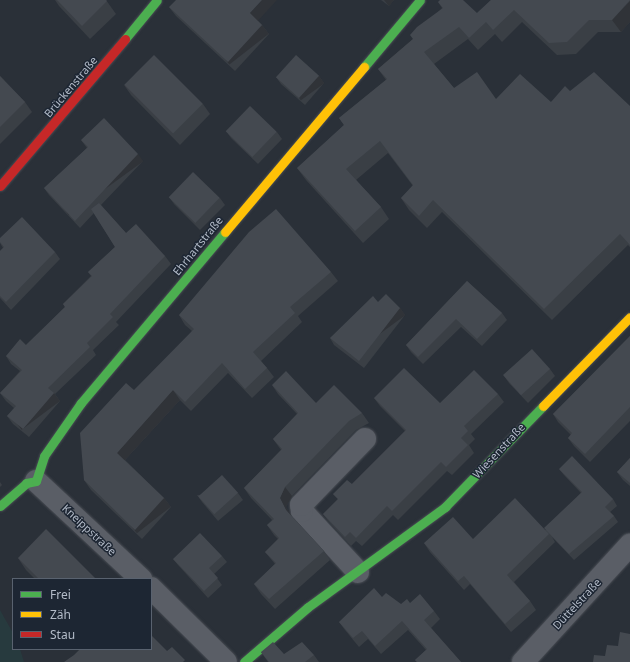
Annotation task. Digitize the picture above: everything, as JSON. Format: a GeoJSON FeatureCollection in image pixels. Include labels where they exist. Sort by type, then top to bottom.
{"type":"FeatureCollection","features":[{"type":"Feature","properties":{"kind":"street","name":"Brückenstraße"},"geometry":{"type":"LineString","coordinates":[[0,186],[71,107],[156,0]]}},
{"type":"Feature","properties":{"kind":"street","name":"Ehrhartstraße"},"geometry":{"type":"LineString","coordinates":[[36,481],[44,456],[81,403],[420,0]]}},
{"type":"Feature","properties":{"kind":"street","name":"Wiesenstraße"},"geometry":{"type":"LineString","coordinates":[[244,662],[308,607],[358,572],[444,507],[630,317]]}},
{"type":"Feature","properties":{"kind":"street"},"geometry":{"type":"LineString","coordinates":[[358,572],[302,511],[301,505],[365,439]]}},
{"type":"Feature","properties":{"kind":"street"},"geometry":{"type":"LineString","coordinates":[[0,506],[26,483],[36,481]]}},
{"type":"Feature","properties":{"kind":"street","name":"Kneippstraße"},"geometry":{"type":"LineString","coordinates":[[36,481],[141,578]]}},
{"type":"Feature","properties":{"kind":"street","name":"Düttelstraße"},"geometry":{"type":"LineString","coordinates":[[523,662],[630,545]]}},
{"type":"Feature","properties":{"kind":"street"},"geometry":{"type":"LineString","coordinates":[[152,589],[226,662]]}},
{"type":"Feature","properties":{"kind":"green space"},"geometry":{"type":"Polygon","coordinates":[[[0,610],[12,631],[12,650],[20,650],[24,662],[0,662],[0,610]]]}},
{"type":"Feature","properties":{"kind":"building"},"geometry":{"type":"Polygon","coordinates":[[[57,0],[106,0],[107,1],[82,26],[57,0]]]}},
{"type":"Feature","properties":{"kind":"building"},"geometry":{"type":"Polygon","coordinates":[[[176,0],[262,0],[250,13],[262,25],[228,62],[169,7],[176,0]]]}},
{"type":"Feature","properties":{"kind":"building"},"geometry":{"type":"Polygon","coordinates":[[[440,0],[463,0],[477,13],[491,0],[630,0],[612,20],[589,20],[567,42],[549,43],[514,10],[493,30],[486,22],[469,38],[459,27],[424,52],[454,88],[477,72],[496,99],[520,74],[551,102],[565,86],[570,91],[594,72],[630,106],[630,245],[620,234],[544,309],[433,200],[419,216],[401,198],[413,185],[380,141],[346,169],[381,207],[355,231],[297,168],[344,125],[339,118],[387,79],[378,69],[413,39],[410,35],[417,27],[443,8],[438,2],[440,0]]]}},
{"type":"Feature","properties":{"kind":"building"},"geometry":{"type":"Polygon","coordinates":[[[154,55],[203,104],[173,133],[124,85],[154,55]]]}},
{"type":"Feature","properties":{"kind":"building"},"geometry":{"type":"Polygon","coordinates":[[[296,55],[319,76],[299,98],[276,77],[296,55]]]}},
{"type":"Feature","properties":{"kind":"building"},"geometry":{"type":"Polygon","coordinates":[[[0,76],[25,102],[0,127],[0,76]]]}},
{"type":"Feature","properties":{"kind":"building"},"geometry":{"type":"Polygon","coordinates":[[[250,106],[277,132],[252,157],[226,131],[250,106]]]}},
{"type":"Feature","properties":{"kind":"building"},"geometry":{"type":"Polygon","coordinates":[[[104,118],[138,154],[75,221],[44,188],[88,147],[81,140],[104,118]]]}},
{"type":"Feature","properties":{"kind":"building"},"geometry":{"type":"Polygon","coordinates":[[[193,172],[220,198],[195,223],[169,197],[193,172]]]}},
{"type":"Feature","properties":{"kind":"building"},"geometry":{"type":"Polygon","coordinates":[[[99,203],[126,233],[136,224],[165,256],[110,314],[113,317],[87,343],[90,347],[48,388],[54,393],[23,429],[7,416],[16,406],[0,393],[22,370],[6,356],[20,339],[26,345],[65,307],[63,304],[92,276],[88,272],[115,247],[91,209],[99,203]]]}},
{"type":"Feature","properties":{"kind":"building"},"geometry":{"type":"Polygon","coordinates":[[[276,209],[331,272],[290,307],[295,313],[253,352],[267,368],[245,389],[222,363],[185,402],[173,390],[117,453],[164,498],[135,530],[84,480],[80,433],[126,383],[134,390],[194,329],[179,315],[249,232],[276,209]]]}},
{"type":"Feature","properties":{"kind":"building"},"geometry":{"type":"Polygon","coordinates":[[[22,217],[55,252],[6,302],[0,296],[0,251],[4,247],[0,242],[0,238],[22,217]]]}},
{"type":"Feature","properties":{"kind":"building"},"geometry":{"type":"Polygon","coordinates":[[[467,281],[502,313],[477,339],[456,319],[418,357],[406,345],[467,281]]]}},
{"type":"Feature","properties":{"kind":"building"},"geometry":{"type":"Polygon","coordinates":[[[386,294],[400,308],[359,361],[330,338],[373,296],[378,302],[386,294]]]}},
{"type":"Feature","properties":{"kind":"building"},"geometry":{"type":"Polygon","coordinates":[[[630,336],[630,407],[585,454],[568,438],[572,433],[553,414],[630,336]]]}},
{"type":"Feature","properties":{"kind":"building"},"geometry":{"type":"Polygon","coordinates":[[[532,349],[550,369],[521,395],[503,375],[532,349]]]}},
{"type":"Feature","properties":{"kind":"building"},"geometry":{"type":"Polygon","coordinates":[[[404,368],[440,403],[474,370],[498,394],[464,426],[468,431],[461,438],[468,445],[446,467],[441,462],[392,511],[387,506],[356,538],[350,532],[345,537],[323,514],[338,499],[333,494],[347,480],[352,484],[406,430],[374,398],[404,368]]]}},
{"type":"Feature","properties":{"kind":"building"},"geometry":{"type":"Polygon","coordinates":[[[286,371],[316,403],[334,385],[362,413],[349,421],[285,487],[280,498],[286,510],[324,551],[269,599],[254,584],[276,563],[265,552],[279,538],[267,525],[274,519],[244,488],[282,449],[273,439],[298,413],[272,385],[286,371]]]}},
{"type":"Feature","properties":{"kind":"building"},"geometry":{"type":"Polygon","coordinates":[[[572,456],[613,499],[605,507],[614,516],[569,554],[544,528],[582,492],[559,469],[572,456]]]}},
{"type":"Feature","properties":{"kind":"building"},"geometry":{"type":"Polygon","coordinates":[[[630,458],[630,483],[617,472],[630,458]]]}},
{"type":"Feature","properties":{"kind":"building"},"geometry":{"type":"Polygon","coordinates":[[[222,475],[238,493],[214,514],[198,496],[222,475]]]}},
{"type":"Feature","properties":{"kind":"building"},"geometry":{"type":"Polygon","coordinates":[[[515,498],[549,534],[507,575],[530,601],[505,624],[464,576],[458,581],[424,543],[453,517],[473,539],[515,498]]]}},
{"type":"Feature","properties":{"kind":"building"},"geometry":{"type":"Polygon","coordinates":[[[46,529],[95,578],[38,578],[18,558],[46,529]]]}},
{"type":"Feature","properties":{"kind":"building"},"geometry":{"type":"Polygon","coordinates":[[[200,533],[222,556],[209,568],[218,578],[204,591],[173,559],[200,533]]]}},
{"type":"Feature","properties":{"kind":"building"},"geometry":{"type":"Polygon","coordinates":[[[374,588],[382,597],[386,593],[401,604],[407,599],[410,603],[420,594],[434,611],[424,620],[461,662],[417,662],[415,660],[427,649],[402,621],[375,646],[362,631],[353,638],[339,622],[374,588]]]}},
{"type":"Feature","properties":{"kind":"building"},"geometry":{"type":"Polygon","coordinates":[[[620,632],[630,634],[630,662],[593,662],[594,655],[605,656],[607,645],[618,646],[620,632]]]}},
{"type":"Feature","properties":{"kind":"building"},"geometry":{"type":"Polygon","coordinates":[[[152,636],[167,651],[172,647],[185,660],[183,662],[64,662],[79,650],[152,650],[152,636]]]}},
{"type":"Feature","properties":{"kind":"building"},"geometry":{"type":"Polygon","coordinates":[[[273,642],[284,654],[302,642],[314,655],[305,662],[269,662],[261,652],[273,642]]]}},
{"type":"Feature","properties":{"kind":"traffic: fast"},"geometry":{"type":"LineString","coordinates":[[125,39],[157,0]]}},
{"type":"Feature","properties":{"kind":"traffic: fast"},"geometry":{"type":"LineString","coordinates":[[364,67],[420,0]]}},
{"type":"Feature","properties":{"kind":"traffic: fast"},"geometry":{"type":"LineString","coordinates":[[0,506],[26,483],[36,481],[44,456],[81,403],[225,232]]}},
{"type":"Feature","properties":{"kind":"traffic: fast"},"geometry":{"type":"LineString","coordinates":[[244,662],[308,607],[445,507],[543,406]]}},
{"type":"Feature","properties":{"kind":"traffic: slow"},"geometry":{"type":"LineString","coordinates":[[225,232],[364,67]]}},
{"type":"Feature","properties":{"kind":"traffic: slow"},"geometry":{"type":"LineString","coordinates":[[543,406],[630,317]]}},
{"type":"Feature","properties":{"kind":"traffic: jam"},"geometry":{"type":"LineString","coordinates":[[0,186],[125,39]]}}]}
